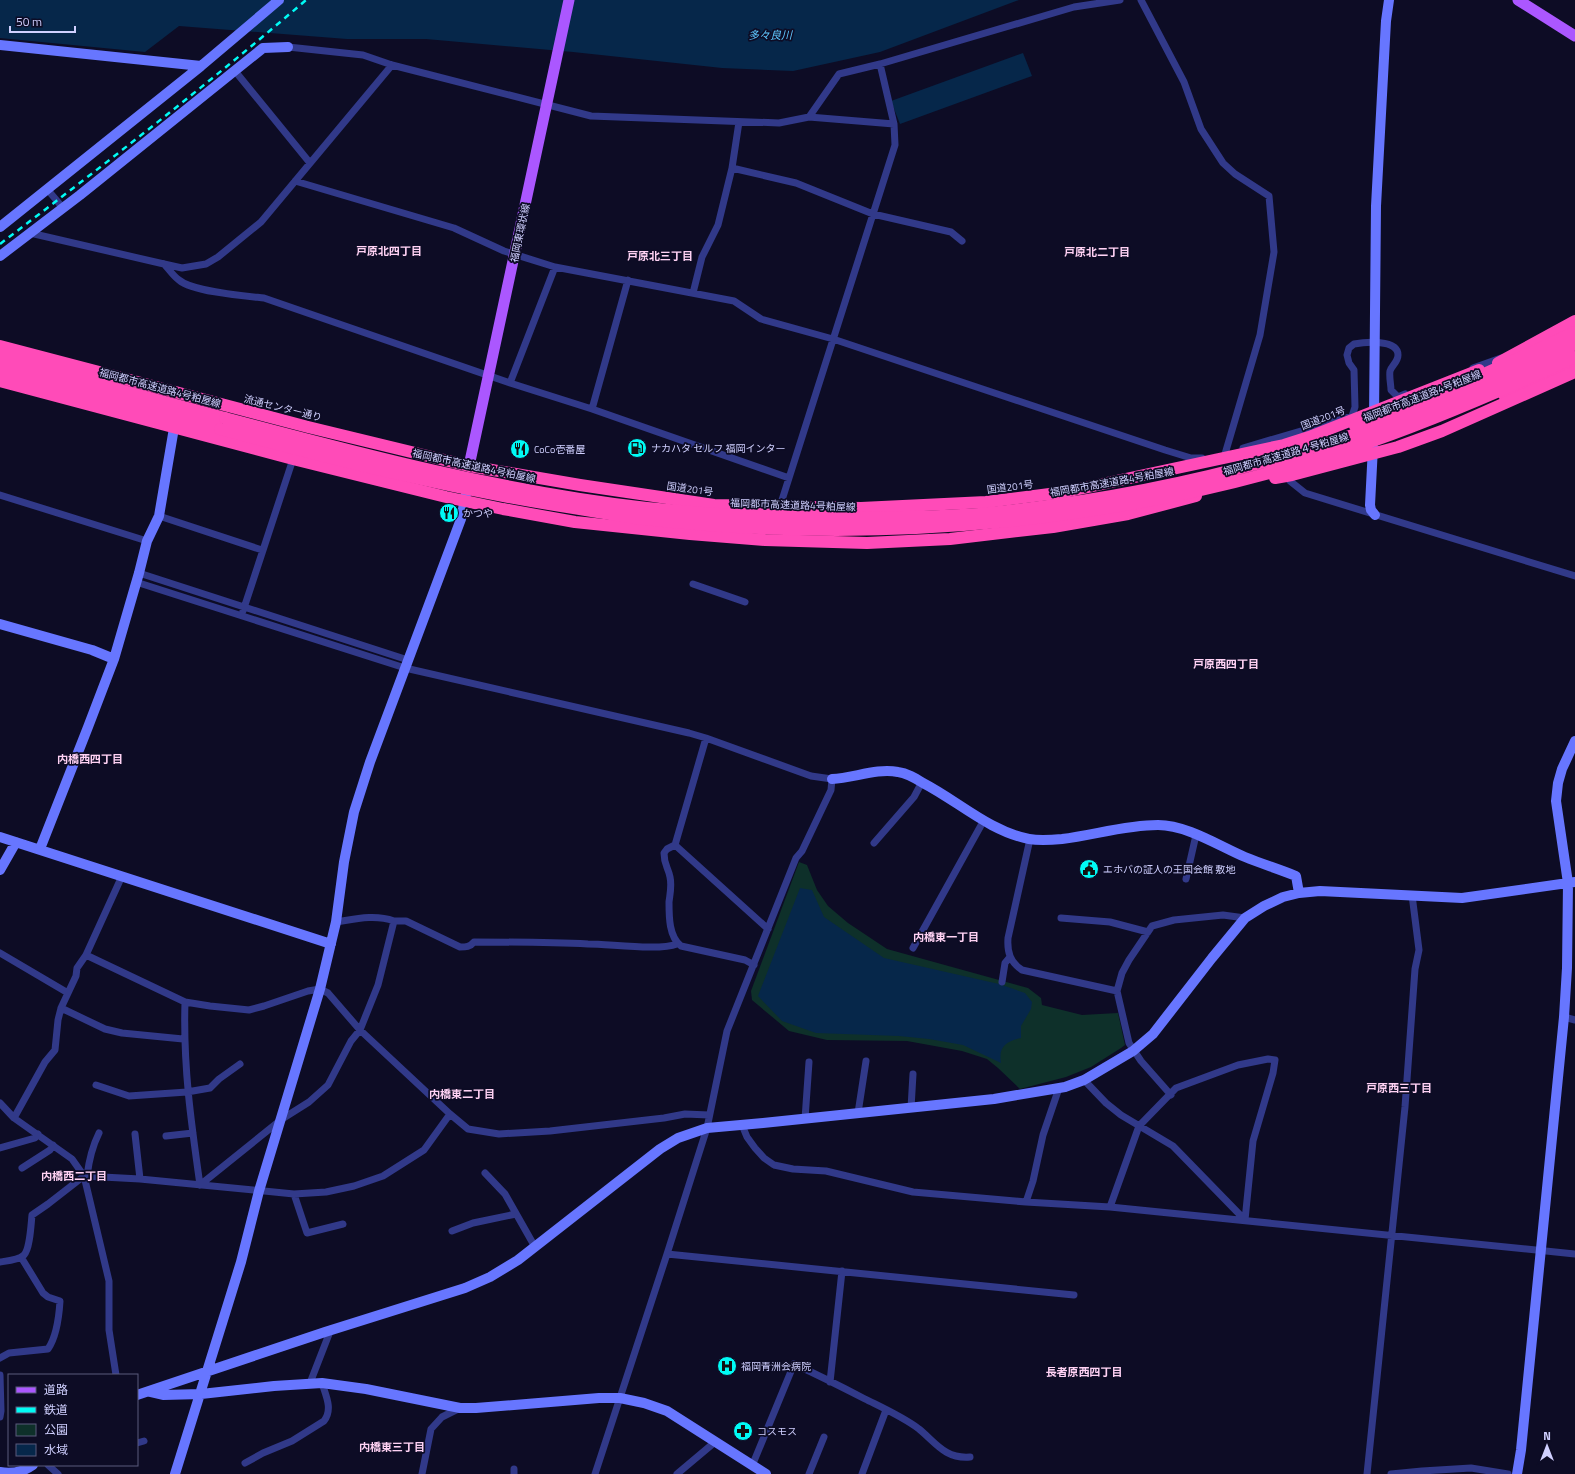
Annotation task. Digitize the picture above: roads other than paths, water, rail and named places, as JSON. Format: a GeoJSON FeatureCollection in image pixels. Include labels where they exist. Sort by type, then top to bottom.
{"type":"FeatureCollection","features":[{"type":"Feature","properties":{"kind":"highway","name":"国道201号"},"geometry":{"type":"LineString","coordinates":[[469,466],[580,485],[714,505],[861,508],[986,502],[1065,492],[1284,445],[1309,437],[1495,364],[1575,321]]}},
{"type":"Feature","properties":{"kind":"highway"},"geometry":{"type":"LineString","coordinates":[[1263,462],[1263,459],[1444,392],[1575,332]]}},
{"type":"Feature","properties":{"kind":"highway","name":"福岡都市高速道路4号粕屋線"},"geometry":{"type":"LineString","coordinates":[[0,369],[223,423],[513,487],[646,508],[780,518],[863,519],[987,514],[1066,504],[1124,494],[1208,476],[1322,445],[1443,403],[1531,366],[1575,344]]}},
{"type":"Feature","properties":{"kind":"highway","name":"流通センター通り"},"geometry":{"type":"LineString","coordinates":[[0,346],[308,427],[469,466]]}},
{"type":"Feature","properties":{"kind":"highway","name":"福岡都市高速道路４号粕屋線"},"geometry":{"type":"LineString","coordinates":[[988,524],[1129,505],[1221,485],[1294,466],[1427,422],[1575,357]]}},
{"type":"Feature","properties":{"kind":"highway","name":"福岡都市高速道路4号粕屋線"},"geometry":{"type":"LineString","coordinates":[[0,358],[351,462],[508,498],[640,519],[708,526],[865,530],[988,524]]}},
{"type":"Feature","properties":{"kind":"highway"},"geometry":{"type":"LineString","coordinates":[[0,381],[293,459],[466,501],[574,522],[698,535],[765,540],[867,543],[950,539],[1053,527],[1128,514],[1282,474],[1424,428],[1575,365]]}},
{"type":"Feature","properties":{"kind":"highway"},"geometry":{"type":"LineString","coordinates":[[1221,485],[1292,475],[1398,447],[1442,431],[1575,372]]}},
{"type":"Feature","properties":{"kind":"main road","name":"福岡東環状線"},"geometry":{"type":"LineString","coordinates":[[469,466],[487,375],[515,254],[569,0]]}},
{"type":"Feature","properties":{"kind":"main road"},"geometry":{"type":"LineString","coordinates":[[1518,0],[1575,36]]}},
{"type":"Feature","properties":{"kind":"street"},"geometry":{"type":"LineString","coordinates":[[0,227],[201,66],[279,0]]}},
{"type":"Feature","properties":{"kind":"street"},"geometry":{"type":"LineString","coordinates":[[809,117],[838,74],[880,64],[1074,7],[1120,0]]}},
{"type":"Feature","properties":{"kind":"street"},"geometry":{"type":"LineString","coordinates":[[1141,0],[1184,82],[1201,129],[1223,163],[1235,174],[1269,196],[1274,252],[1260,335],[1225,454]]}},
{"type":"Feature","properties":{"kind":"street"},"geometry":{"type":"LineString","coordinates":[[1375,515],[1371,510],[1370,505],[1374,412],[1376,206],[1386,21],[1389,0]]}},
{"type":"Feature","properties":{"kind":"street"},"geometry":{"type":"LineString","coordinates":[[0,46],[201,66]]}},
{"type":"Feature","properties":{"kind":"street"},"geometry":{"type":"LineString","coordinates":[[0,256],[63,208],[263,48],[288,47],[363,55],[392,65],[547,103],[591,116],[739,122],[779,122],[809,117],[894,124]]}},
{"type":"Feature","properties":{"kind":"street"},"geometry":{"type":"LineString","coordinates":[[782,506],[789,478],[895,145],[894,124],[880,64]]}},
{"type":"Feature","properties":{"kind":"street"},"geometry":{"type":"LineString","coordinates":[[30,233],[182,268],[206,264],[218,258],[261,222],[392,65]]}},
{"type":"Feature","properties":{"kind":"street"},"geometry":{"type":"LineString","coordinates":[[235,71],[310,163]]}},
{"type":"Feature","properties":{"kind":"street"},"geometry":{"type":"LineString","coordinates":[[693,293],[702,257],[718,225],[732,168],[739,122]]}},
{"type":"Feature","properties":{"kind":"street"},"geometry":{"type":"LineString","coordinates":[[732,168],[796,182],[873,214],[951,232],[962,241]]}},
{"type":"Feature","properties":{"kind":"street"},"geometry":{"type":"LineString","coordinates":[[295,181],[454,228],[498,248],[555,266],[734,301],[761,319],[833,339],[1191,458],[1203,458],[1225,454],[1352,416],[1355,407],[1354,370],[1349,363],[1347,355],[1350,348],[1354,344],[1389,343],[1395,347],[1398,353],[1398,361],[1390,371],[1391,390],[1398,397],[1503,357],[1575,317]]}},
{"type":"Feature","properties":{"kind":"street"},"geometry":{"type":"LineString","coordinates":[[47,189],[63,208]]}},
{"type":"Feature","properties":{"kind":"street"},"geometry":{"type":"LineString","coordinates":[[164,264],[180,281],[192,286],[228,294],[264,298],[510,383],[592,409],[789,478]]}},
{"type":"Feature","properties":{"kind":"street"},"geometry":{"type":"LineString","coordinates":[[510,383],[555,266]]}},
{"type":"Feature","properties":{"kind":"street"},"geometry":{"type":"LineString","coordinates":[[592,409],[628,280]]}},
{"type":"Feature","properties":{"kind":"street"},"geometry":{"type":"LineString","coordinates":[[40,849],[114,659],[138,578],[147,541],[159,516],[174,428]]}},
{"type":"Feature","properties":{"kind":"street"},"geometry":{"type":"LineString","coordinates":[[242,616],[262,550],[293,459]]}},
{"type":"Feature","properties":{"kind":"street"},"geometry":{"type":"LineString","coordinates":[[175,1474],[241,1262],[259,1191],[282,1119],[320,989],[336,922],[344,862],[354,812],[370,762],[461,519],[466,501],[469,466]]}},
{"type":"Feature","properties":{"kind":"street"},"geometry":{"type":"LineString","coordinates":[[1290,481],[1304,493],[1575,576]]}},
{"type":"Feature","properties":{"kind":"street"},"geometry":{"type":"LineString","coordinates":[[0,495],[147,541]]}},
{"type":"Feature","properties":{"kind":"street"},"geometry":{"type":"LineString","coordinates":[[159,516],[262,550]]}},
{"type":"Feature","properties":{"kind":"street"},"geometry":{"type":"LineString","coordinates":[[138,578],[244,608],[406,664]]}},
{"type":"Feature","properties":{"kind":"street"},"geometry":{"type":"LineString","coordinates":[[138,578],[242,616],[406,664],[706,738],[811,776],[832,779],[847,778],[883,771],[898,772],[922,782],[998,828],[1030,839],[1063,839],[1136,826],[1160,825],[1185,830],[1246,858],[1296,876],[1299,893]]}},
{"type":"Feature","properties":{"kind":"street"},"geometry":{"type":"LineString","coordinates":[[693,584],[745,602]]}},
{"type":"Feature","properties":{"kind":"street"},"geometry":{"type":"LineString","coordinates":[[0,624],[92,650],[114,659]]}},
{"type":"Feature","properties":{"kind":"street"},"geometry":{"type":"LineString","coordinates":[[706,738],[675,844],[664,853],[664,863],[670,876],[672,888],[669,902],[672,934],[675,942],[681,946],[745,960],[754,965]]}},
{"type":"Feature","properties":{"kind":"street"},"geometry":{"type":"LineString","coordinates":[[1517,1474],[1541,1251],[1564,1016],[1567,968],[1571,883],[1556,802],[1558,783],[1562,769],[1575,741]]}},
{"type":"Feature","properties":{"kind":"street"},"geometry":{"type":"LineString","coordinates":[[595,1474],[668,1254],[707,1128],[727,1031],[796,858],[802,851],[831,790],[832,779]]}},
{"type":"Feature","properties":{"kind":"street"},"geometry":{"type":"LineString","coordinates":[[874,843],[914,798],[922,782]]}},
{"type":"Feature","properties":{"kind":"street"},"geometry":{"type":"LineString","coordinates":[[914,948],[984,820]]}},
{"type":"Feature","properties":{"kind":"street"},"geometry":{"type":"LineString","coordinates":[[1186,879],[1196,835]]}},
{"type":"Feature","properties":{"kind":"street"},"geometry":{"type":"LineString","coordinates":[[0,837],[331,944]]}},
{"type":"Feature","properties":{"kind":"street"},"geometry":{"type":"LineString","coordinates":[[1030,839],[1008,938],[1007,948],[1010,957],[1015,965],[1022,970],[1117,991]]}},
{"type":"Feature","properties":{"kind":"street"},"geometry":{"type":"LineString","coordinates":[[0,870],[16,842]]}},
{"type":"Feature","properties":{"kind":"street"},"geometry":{"type":"LineString","coordinates":[[675,844],[768,929]]}},
{"type":"Feature","properties":{"kind":"street"},"geometry":{"type":"LineString","coordinates":[[14,1118],[45,1062],[55,1050],[58,1020],[61,1008],[76,976],[77,968],[86,954],[122,876]]}},
{"type":"Feature","properties":{"kind":"street"},"geometry":{"type":"LineString","coordinates":[[138,1396],[331,1329],[465,1288],[496,1273],[518,1260],[660,1149],[678,1138],[707,1128],[994,1099],[1059,1088],[1084,1080],[1133,1051],[1153,1034],[1245,918],[1264,906],[1283,897],[1299,893],[1337,892],[1462,898],[1571,883]]}},
{"type":"Feature","properties":{"kind":"street"},"geometry":{"type":"LineString","coordinates":[[1367,1474],[1405,1107],[1415,970],[1419,950],[1412,895]]}},
{"type":"Feature","properties":{"kind":"street"},"geometry":{"type":"LineString","coordinates":[[1171,1095],[1133,1051],[1129,1043],[1117,991],[1126,966],[1152,926],[1174,920],[1223,915],[1245,918]]}},
{"type":"Feature","properties":{"kind":"street"},"geometry":{"type":"LineString","coordinates":[[336,922],[363,917],[406,921],[460,947],[471,946],[474,942],[645,946],[671,946],[677,944]]}},
{"type":"Feature","properties":{"kind":"street"},"geometry":{"type":"LineString","coordinates":[[1061,918],[1110,922],[1148,932]]}},
{"type":"Feature","properties":{"kind":"street"},"geometry":{"type":"LineString","coordinates":[[200,1184],[282,1119],[309,1102],[328,1085],[351,1041],[360,1030],[378,985],[394,921]]}},
{"type":"Feature","properties":{"kind":"street"},"geometry":{"type":"LineString","coordinates":[[0,953],[68,993]]}},
{"type":"Feature","properties":{"kind":"street"},"geometry":{"type":"LineString","coordinates":[[86,954],[184,1002],[210,1006],[248,1010],[308,991],[320,989],[328,993],[360,1030],[468,1129],[499,1134],[550,1131],[685,1114],[709,1116]]}},
{"type":"Feature","properties":{"kind":"street"},"geometry":{"type":"LineString","coordinates":[[1002,982],[1005,963],[1010,957]]}},
{"type":"Feature","properties":{"kind":"street"},"geometry":{"type":"LineString","coordinates":[[184,1002],[183,1039],[187,1092],[200,1184]]}},
{"type":"Feature","properties":{"kind":"street"},"geometry":{"type":"LineString","coordinates":[[61,1008],[110,1030],[122,1033],[183,1039]]}},
{"type":"Feature","properties":{"kind":"street"},"geometry":{"type":"LineString","coordinates":[[1564,1016],[1575,1020]]}},
{"type":"Feature","properties":{"kind":"street"},"geometry":{"type":"LineString","coordinates":[[1110,1207],[1139,1126],[1171,1095],[1176,1088],[1238,1065],[1268,1059],[1275,1060],[1273,1073],[1253,1141],[1245,1220]]}},
{"type":"Feature","properties":{"kind":"street"},"geometry":{"type":"LineString","coordinates":[[805,1119],[809,1062]]}},
{"type":"Feature","properties":{"kind":"street"},"geometry":{"type":"LineString","coordinates":[[858,1113],[866,1062]]}},
{"type":"Feature","properties":{"kind":"street"},"geometry":{"type":"LineString","coordinates":[[96,1085],[129,1096],[187,1092],[210,1088],[240,1064]]}},
{"type":"Feature","properties":{"kind":"street"},"geometry":{"type":"LineString","coordinates":[[911,1108],[913,1074]]}},
{"type":"Feature","properties":{"kind":"street"},"geometry":{"type":"LineString","coordinates":[[1084,1080],[1106,1103],[1121,1115],[1172,1146],[1245,1220]]}},
{"type":"Feature","properties":{"kind":"street"},"geometry":{"type":"LineString","coordinates":[[1026,1202],[1033,1181],[1043,1135],[1059,1088]]}},
{"type":"Feature","properties":{"kind":"street"},"geometry":{"type":"LineString","coordinates":[[0,1103],[14,1118],[72,1159],[86,1176]]}},
{"type":"Feature","properties":{"kind":"street"},"geometry":{"type":"LineString","coordinates":[[0,1262],[21,1257],[25,1254],[28,1246],[32,1215],[86,1176],[200,1184],[294,1194],[326,1192],[354,1186],[383,1176],[424,1150],[450,1114]]}},
{"type":"Feature","properties":{"kind":"street"},"geometry":{"type":"LineString","coordinates":[[742,1125],[747,1137],[755,1148],[764,1158],[774,1165],[793,1169],[826,1171],[913,1192],[1026,1202],[1110,1207],[1575,1254]]}},
{"type":"Feature","properties":{"kind":"street"},"geometry":{"type":"LineString","coordinates":[[99,1133],[89,1158],[86,1176],[109,1281],[109,1330],[116,1374]]}},
{"type":"Feature","properties":{"kind":"street"},"geometry":{"type":"LineString","coordinates":[[166,1136],[193,1133]]}},
{"type":"Feature","properties":{"kind":"street"},"geometry":{"type":"LineString","coordinates":[[0,1148],[35,1138],[38,1134]]}},
{"type":"Feature","properties":{"kind":"street"},"geometry":{"type":"LineString","coordinates":[[135,1134],[140,1179]]}},
{"type":"Feature","properties":{"kind":"street"},"geometry":{"type":"LineString","coordinates":[[22,1168],[50,1150],[53,1145]]}},
{"type":"Feature","properties":{"kind":"street"},"geometry":{"type":"LineString","coordinates":[[485,1173],[505,1194],[534,1247]]}},
{"type":"Feature","properties":{"kind":"street"},"geometry":{"type":"LineString","coordinates":[[294,1194],[307,1233],[343,1224]]}},
{"type":"Feature","properties":{"kind":"street"},"geometry":{"type":"LineString","coordinates":[[452,1232],[473,1223],[516,1214]]}},
{"type":"Feature","properties":{"kind":"street"},"geometry":{"type":"LineString","coordinates":[[668,1254],[1074,1295]]}},
{"type":"Feature","properties":{"kind":"street"},"geometry":{"type":"LineString","coordinates":[[0,1358],[9,1353],[48,1349],[52,1344],[57,1327],[60,1301],[48,1297],[43,1293],[21,1257]]}},
{"type":"Feature","properties":{"kind":"street"},"geometry":{"type":"LineString","coordinates":[[830,1382],[842,1271]]}},
{"type":"Feature","properties":{"kind":"street"},"geometry":{"type":"LineString","coordinates":[[310,1383],[331,1329]]}},
{"type":"Feature","properties":{"kind":"street"},"geometry":{"type":"LineString","coordinates":[[753,1469],[794,1364],[886,1410],[916,1428],[942,1451],[961,1458],[970,1457]]}},
{"type":"Feature","properties":{"kind":"street"},"geometry":{"type":"LineString","coordinates":[[0,1375],[2,1411],[0,1417]]}},
{"type":"Feature","properties":{"kind":"street"},"geometry":{"type":"LineString","coordinates":[[148,1392],[163,1395],[201,1394],[274,1386],[322,1383],[366,1388],[460,1408],[497,1407],[598,1398],[620,1398],[666,1411],[715,1442],[753,1469],[766,1474]]}},
{"type":"Feature","properties":{"kind":"street"},"geometry":{"type":"LineString","coordinates":[[245,1463],[263,1453],[292,1441],[324,1421],[327,1416],[329,1406],[322,1383]]}},
{"type":"Feature","properties":{"kind":"street"},"geometry":{"type":"LineString","coordinates":[[422,1474],[431,1429],[442,1417],[460,1408]]}},
{"type":"Feature","properties":{"kind":"street"},"geometry":{"type":"LineString","coordinates":[[862,1474],[886,1410]]}},
{"type":"Feature","properties":{"kind":"street"},"geometry":{"type":"LineString","coordinates":[[809,1474],[824,1437]]}},
{"type":"Feature","properties":{"kind":"street"},"geometry":{"type":"LineString","coordinates":[[677,1474],[715,1442]]}},
{"type":"Feature","properties":{"kind":"street"},"geometry":{"type":"LineString","coordinates":[[0,1472],[7,1473],[21,1471],[31,1466]]}},
{"type":"Feature","properties":{"kind":"street"},"geometry":{"type":"LineString","coordinates":[[49,1466],[58,1474]]}},
{"type":"Feature","properties":{"kind":"street"},"geometry":{"type":"LineString","coordinates":[[1391,1474],[1470,1468],[1508,1474]]}},
{"type":"Feature","properties":{"kind":"water","name":"多々良川"},"geometry":{"type":"Polygon","coordinates":[[[0,0],[1019,0],[880,52],[793,71],[722,68],[573,52],[426,39],[347,39],[179,26],[145,52],[0,38],[0,0]]]}},
{"type":"Feature","properties":{"kind":"water"},"geometry":{"type":"Polygon","coordinates":[[[1023,53],[1032,76],[900,124],[891,101],[1023,53]]]}},
{"type":"Feature","properties":{"kind":"water"},"geometry":{"type":"Polygon","coordinates":[[[800,888],[812,890],[824,917],[884,958],[999,984],[1025,993],[1032,1002],[1031,1009],[1021,1026],[1021,1038],[1008,1043],[1002,1048],[1000,1057],[1001,1063],[963,1045],[929,1039],[899,1036],[816,1033],[782,1021],[758,996],[800,888]]]}},
{"type":"Feature","properties":{"kind":"railway"},"geometry":{"type":"LineString","coordinates":[[0,244],[155,124],[306,0]]}},
{"type":"Feature","properties":{"kind":"place","name":"ナカハタ セルフ 福岡インター"},"geometry":{"type":"Point","coordinates":[637,448]}},
{"type":"Feature","properties":{"kind":"place","name":"CoCo壱番屋"},"geometry":{"type":"Point","coordinates":[520,449]}},
{"type":"Feature","properties":{"kind":"place","name":"かつや"},"geometry":{"type":"Point","coordinates":[449,513]}},
{"type":"Feature","properties":{"kind":"place","name":"エホバの証人の王国会館 敷地"},"geometry":{"type":"Point","coordinates":[1089,869]}},
{"type":"Feature","properties":{"kind":"place","name":"福岡青洲会病院"},"geometry":{"type":"Point","coordinates":[727,1366]}},
{"type":"Feature","properties":{"kind":"place","name":"コスモス"},"geometry":{"type":"Point","coordinates":[743,1431]}},
{"type":"Feature","properties":{"kind":"district","name":"戸原北四丁目"},"geometry":{"type":"Point","coordinates":[389,251]}},
{"type":"Feature","properties":{"kind":"district","name":"戸原北二丁目"},"geometry":{"type":"Point","coordinates":[1097,252]}},
{"type":"Feature","properties":{"kind":"district","name":"戸原北三丁目"},"geometry":{"type":"Point","coordinates":[660,256]}},
{"type":"Feature","properties":{"kind":"district","name":"戸原西四丁目"},"geometry":{"type":"Point","coordinates":[1226,664]}},
{"type":"Feature","properties":{"kind":"district","name":"内橋西四丁目"},"geometry":{"type":"Point","coordinates":[90,759]}},
{"type":"Feature","properties":{"kind":"district","name":"内橋東一丁目"},"geometry":{"type":"Point","coordinates":[946,937]}},
{"type":"Feature","properties":{"kind":"district","name":"戸原西三丁目"},"geometry":{"type":"Point","coordinates":[1399,1088]}},
{"type":"Feature","properties":{"kind":"district","name":"内橋東二丁目"},"geometry":{"type":"Point","coordinates":[462,1094]}},
{"type":"Feature","properties":{"kind":"district","name":"内橋西二丁目"},"geometry":{"type":"Point","coordinates":[74,1176]}},
{"type":"Feature","properties":{"kind":"district","name":"長者原西四丁目"},"geometry":{"type":"Point","coordinates":[1084,1372]}},
{"type":"Feature","properties":{"kind":"district","name":"内橋東三丁目"},"geometry":{"type":"Point","coordinates":[392,1447]}}]}
